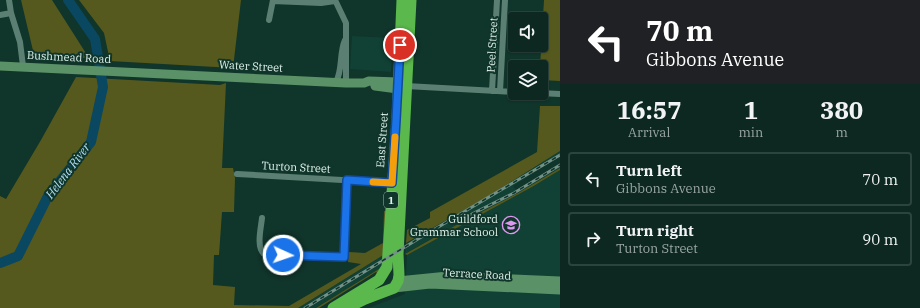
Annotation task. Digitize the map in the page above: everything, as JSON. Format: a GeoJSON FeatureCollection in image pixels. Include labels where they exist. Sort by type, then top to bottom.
{"type":"FeatureCollection","features":[{"type":"Feature","properties":{"kind":"highway","name":"East Street"},"geometry":{"type":"LineString","coordinates":[[396,285],[402,0]]}},
{"type":"Feature","properties":{"kind":"highway","name":"East Street"},"geometry":{"type":"LineString","coordinates":[[401,86],[412,0]]}},
{"type":"Feature","properties":{"kind":"highway","name":"East Street"},"geometry":{"type":"LineString","coordinates":[[359,293],[379,280],[387,267],[397,184]]}},
{"type":"Feature","properties":{"kind":"highway"},"geometry":{"type":"LineString","coordinates":[[359,293],[368,293],[387,284],[396,285]]}},
{"type":"Feature","properties":{"kind":"highway"},"geometry":{"type":"LineString","coordinates":[[347,308],[396,285]]}},
{"type":"Feature","properties":{"kind":"highway","name":"1"},"geometry":{"type":"LineString","coordinates":[[333,308],[359,293]]}},
{"type":"Feature","properties":{"kind":"main road","name":"Bushmead Road"},"geometry":{"type":"LineString","coordinates":[[0,66],[136,72]]}},
{"type":"Feature","properties":{"kind":"main road","name":"Water Street"},"geometry":{"type":"LineString","coordinates":[[136,72],[364,83],[368,86],[401,86]]}},
{"type":"Feature","properties":{"kind":"main road","name":"Terrace Road"},"geometry":{"type":"LineString","coordinates":[[396,285],[448,276],[560,281]]}},
{"type":"Feature","properties":{"kind":"main road","name":"Terrace Road"},"geometry":{"type":"LineString","coordinates":[[396,285],[430,284],[560,290]]}},
{"type":"Feature","properties":{"kind":"street"},"geometry":{"type":"LineString","coordinates":[[9,0],[11,13],[20,42],[23,66]]}},
{"type":"Feature","properties":{"kind":"street"},"geometry":{"type":"LineString","coordinates":[[269,20],[273,0],[321,3],[335,0],[346,23],[346,83]]}},
{"type":"Feature","properties":{"kind":"street","name":"Peel Street"},"geometry":{"type":"LineString","coordinates":[[492,91],[497,0]]}},
{"type":"Feature","properties":{"kind":"street","name":"Peel Street"},"geometry":{"type":"LineString","coordinates":[[500,91],[505,0]]}},
{"type":"Feature","properties":{"kind":"street"},"geometry":{"type":"LineString","coordinates":[[0,16],[11,13]]}},
{"type":"Feature","properties":{"kind":"street"},"geometry":{"type":"LineString","coordinates":[[336,82],[340,74],[342,46],[345,40]]}},
{"type":"Feature","properties":{"kind":"street"},"geometry":{"type":"LineString","coordinates":[[401,86],[508,92]]}},
{"type":"Feature","properties":{"kind":"street"},"geometry":{"type":"LineString","coordinates":[[548,93],[560,94]]}},
{"type":"Feature","properties":{"kind":"street","name":"Turton Street"},"geometry":{"type":"LineString","coordinates":[[237,174],[397,184]]}},
{"type":"Feature","properties":{"kind":"street"},"geometry":{"type":"LineString","coordinates":[[262,218],[260,246],[262,252],[268,254],[344,257],[347,180]]}},
{"type":"Feature","properties":{"kind":"shaded area"},"geometry":{"type":"Polygon","coordinates":[[[21,0],[52,0],[89,58],[35,59],[21,0]]]}},
{"type":"Feature","properties":{"kind":"shaded area"},"geometry":{"type":"Polygon","coordinates":[[[79,0],[241,0],[233,68],[110,61],[104,33],[79,0]]]}},
{"type":"Feature","properties":{"kind":"shaded area"},"geometry":{"type":"Polygon","coordinates":[[[544,0],[560,0],[560,81],[548,80],[548,60],[540,60],[541,52],[548,52],[548,12],[543,12],[544,0]]]}},
{"type":"Feature","properties":{"kind":"shaded area"},"geometry":{"type":"Polygon","coordinates":[[[352,36],[393,38],[391,72],[350,69],[352,36]]]}},
{"type":"Feature","properties":{"kind":"shaded area"},"geometry":{"type":"Polygon","coordinates":[[[76,77],[220,85],[226,83],[222,168],[233,168],[235,178],[234,212],[222,212],[219,255],[214,255],[213,285],[235,287],[234,305],[289,306],[361,264],[348,262],[349,252],[365,253],[383,243],[384,211],[387,211],[385,254],[298,308],[0,308],[0,196],[6,199],[76,77]]]}},
{"type":"Feature","properties":{"kind":"shaded area"},"geometry":{"type":"Polygon","coordinates":[[[540,106],[560,106],[560,151],[487,197],[406,243],[407,230],[430,218],[430,212],[537,152],[540,106]]]}},
{"type":"Feature","properties":{"kind":"shaded area"},"geometry":{"type":"Polygon","coordinates":[[[560,151],[560,156],[513,186],[516,190],[560,164],[560,168],[518,193],[405,254],[406,243],[487,197],[560,151]]]}},
{"type":"Feature","properties":{"kind":"shaded area"},"geometry":{"type":"Polygon","coordinates":[[[560,168],[560,170],[532,187],[407,255],[405,254],[518,193],[560,168]]]}},
{"type":"Feature","properties":{"kind":"shaded area","name":"Guildford Grammar School"},"geometry":{"type":"Polygon","coordinates":[[[560,170],[560,308],[368,308],[405,294],[407,255],[532,187],[560,170]]]}},
{"type":"Feature","properties":{"kind":"shaded area"},"geometry":{"type":"Polygon","coordinates":[[[385,254],[382,267],[316,308],[298,308],[385,254]]]}},
{"type":"Feature","properties":{"kind":"shaded area"},"geometry":{"type":"Polygon","coordinates":[[[382,267],[378,274],[376,272],[319,308],[316,308],[382,267]]]}},
{"type":"Feature","properties":{"kind":"waterway","name":"Helena River"},"geometry":{"type":"LineString","coordinates":[[0,263],[18,256],[48,196],[91,142],[103,87],[95,39],[68,0]]}},
{"type":"Feature","properties":{"kind":"railway"},"geometry":{"type":"LineString","coordinates":[[305,308],[560,155]]}},
{"type":"Feature","properties":{"kind":"railway"},"geometry":{"type":"LineString","coordinates":[[464,218],[514,193],[560,165]]}},
{"type":"Feature","properties":{"kind":"slow traffic"},"geometry":{"type":"LineString","coordinates":[[373,182],[392,183],[395,137]]}},
{"type":"Feature","properties":{"kind":"place","name":"Guildford Grammar School"},"geometry":{"type":"Point","coordinates":[511,225]}},
{"type":"Feature","properties":{"kind":"route"},"geometry":{"type":"LineString","coordinates":[[283,255],[344,257],[347,180],[392,183],[400,45]]}}]}
